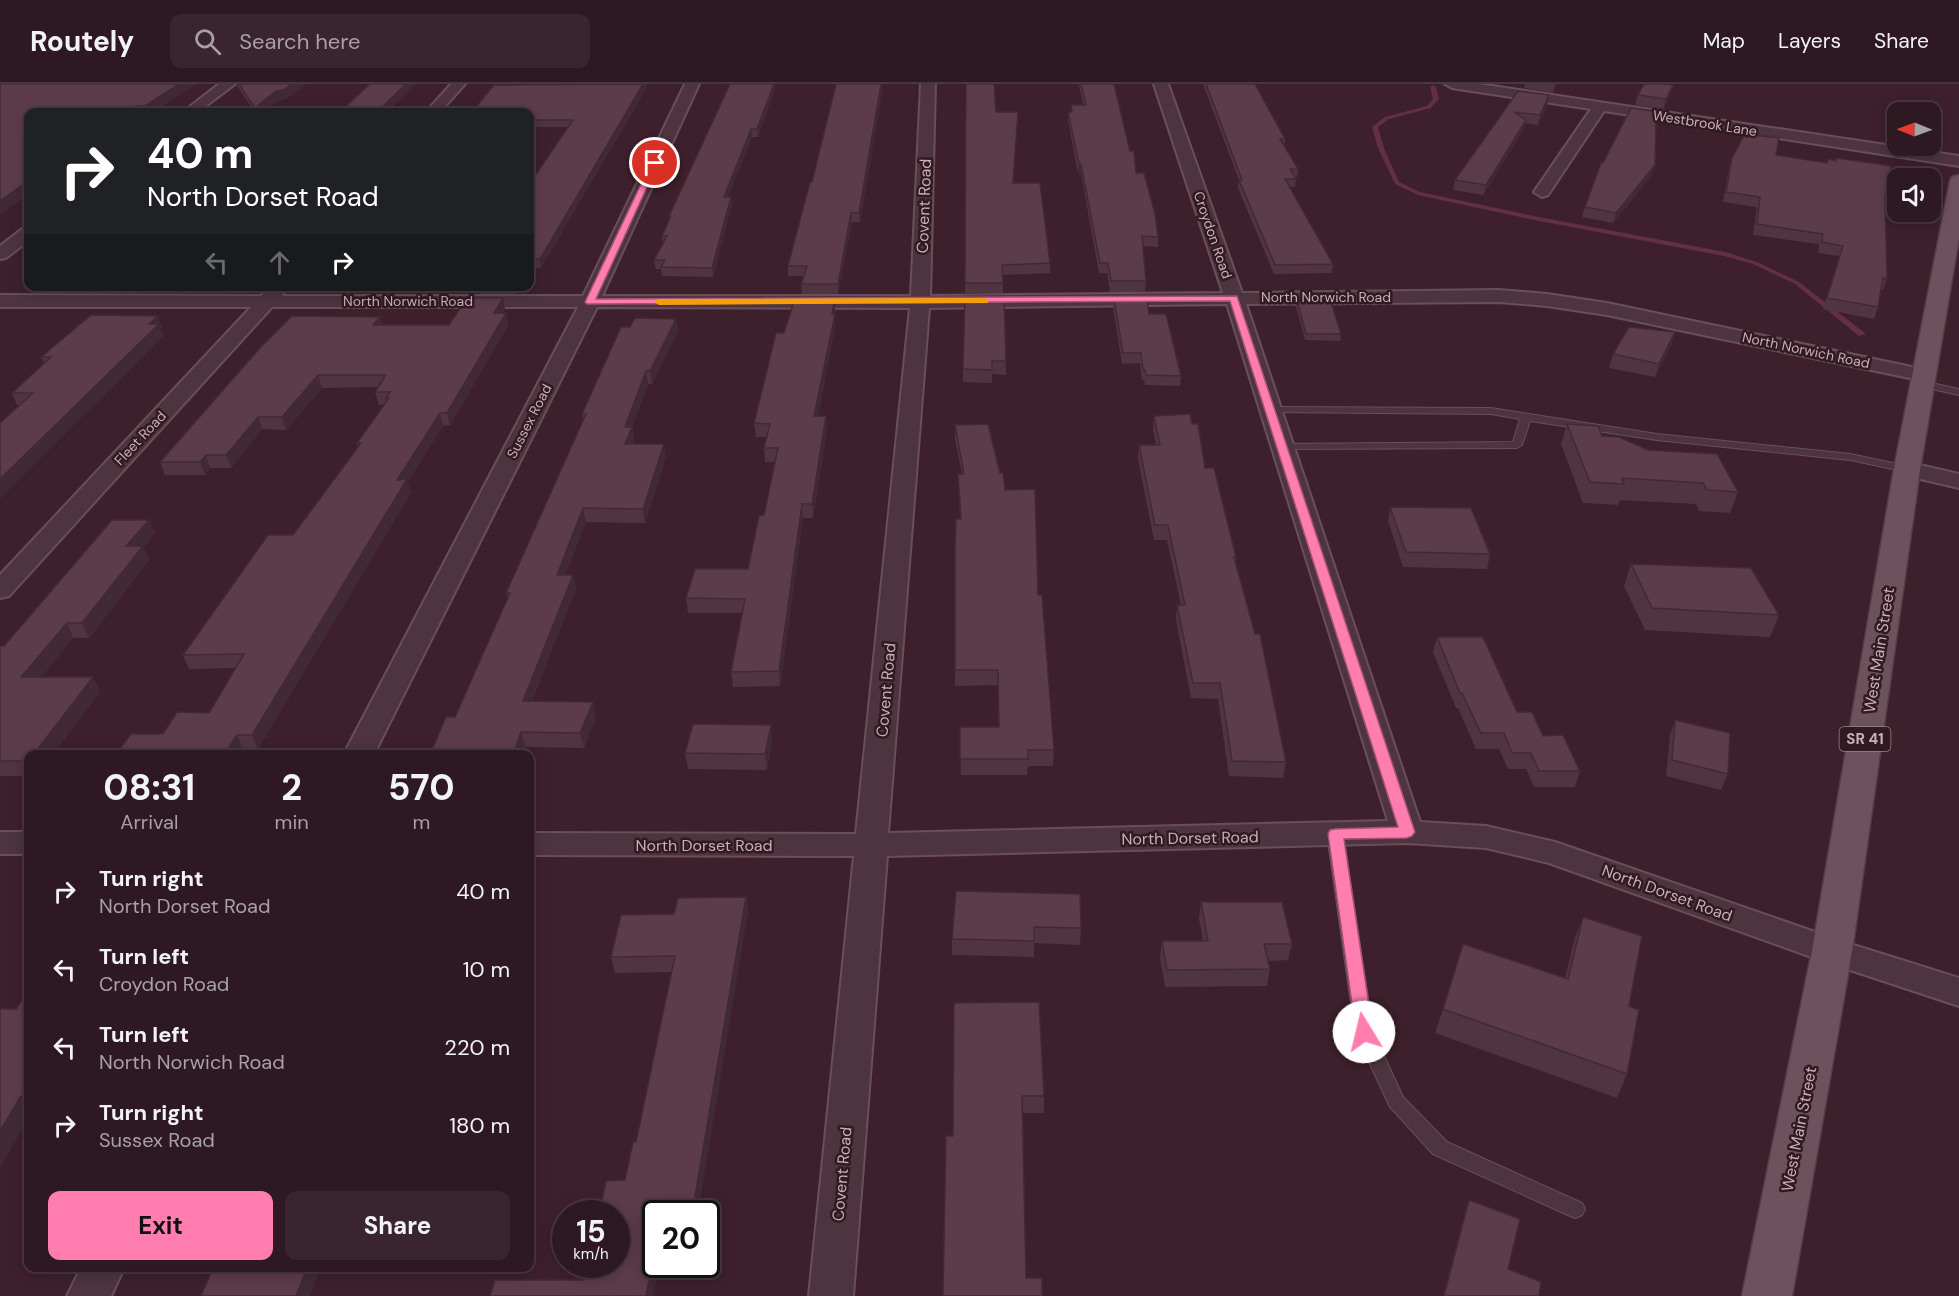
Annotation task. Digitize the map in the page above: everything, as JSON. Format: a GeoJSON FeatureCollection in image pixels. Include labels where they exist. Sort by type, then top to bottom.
{"type":"FeatureCollection","features":[{"type":"Feature","properties":{"kind":"main road","name":"West Main Street"},"geometry":{"type":"LineString","coordinates":[[1767,1296],[1832,951],[1923,380],[1952,256],[1959,181]]}},
{"type":"Feature","properties":{"kind":"street"},"geometry":{"type":"LineString","coordinates":[[195,108],[228,84]]}},
{"type":"Feature","properties":{"kind":"street"},"geometry":{"type":"LineString","coordinates":[[437,108],[458,84]]}},
{"type":"Feature","properties":{"kind":"street","name":"Sussex Road"},"geometry":{"type":"LineString","coordinates":[[361,750],[590,302],[692,84]]}},
{"type":"Feature","properties":{"kind":"street","name":"Covent Road"},"geometry":{"type":"LineString","coordinates":[[831,1296],[920,302],[928,84]]}},
{"type":"Feature","properties":{"kind":"street","name":"Croydon Road"},"geometry":{"type":"LineString","coordinates":[[1161,84],[1234,298],[1407,832]]}},
{"type":"Feature","properties":{"kind":"street","name":"Westbrook Lane"},"geometry":{"type":"LineString","coordinates":[[1452,84],[1959,161]]}},
{"type":"Feature","properties":{"kind":"street"},"geometry":{"type":"LineString","coordinates":[[1542,192],[1600,107]]}},
{"type":"Feature","properties":{"kind":"street"},"geometry":{"type":"LineString","coordinates":[[0,254],[24,236]]}},
{"type":"Feature","properties":{"kind":"street","name":"North Norwich Road"},"geometry":{"type":"LineString","coordinates":[[0,301],[273,294],[590,302],[920,302],[1499,296],[1607,309],[1923,380]]}},
{"type":"Feature","properties":{"kind":"street","name":"Fleet Road"},"geometry":{"type":"LineString","coordinates":[[0,590],[273,294]]}},
{"type":"Feature","properties":{"kind":"street"},"geometry":{"type":"LineString","coordinates":[[1907,470],[1959,481]]}},
{"type":"Feature","properties":{"kind":"street","name":"North Dorset Road"},"geometry":{"type":"LineString","coordinates":[[534,844],[873,845],[1407,832],[1486,837],[1555,853],[1832,951],[1959,992]]}},
{"type":"Feature","properties":{"kind":"street"},"geometry":{"type":"LineString","coordinates":[[0,843],[24,843]]}},
{"type":"Feature","properties":{"kind":"street"},"geometry":{"type":"LineString","coordinates":[[88,1296],[101,1272]]}},
{"type":"Feature","properties":{"kind":"lane"},"geometry":{"type":"LineString","coordinates":[[1923,380],[1959,392]]}},
{"type":"Feature","properties":{"kind":"lane"},"geometry":{"type":"LineString","coordinates":[[1270,410],[1491,411],[1657,437],[1850,457],[1907,470]]}},
{"type":"Feature","properties":{"kind":"lane"},"geometry":{"type":"LineString","coordinates":[[1282,446],[1517,445],[1526,417]]}},
{"type":"Feature","properties":{"kind":"lane"},"geometry":{"type":"LineString","coordinates":[[1335,834],[1364,1032],[1396,1102],[1440,1148],[1575,1209]]}},
{"type":"Feature","properties":{"kind":"building"},"geometry":{"type":"Polygon","coordinates":[[[0,84],[179,84],[145,106],[133,108],[24,108],[24,184],[0,201],[0,84]]]}},
{"type":"Feature","properties":{"kind":"building"},"geometry":{"type":"Polygon","coordinates":[[[239,84],[292,84],[283,90],[276,91],[255,108],[239,84]]]}},
{"type":"Feature","properties":{"kind":"building"},"geometry":{"type":"Polygon","coordinates":[[[370,84],[406,84],[381,108],[344,108],[370,84]]]}},
{"type":"Feature","properties":{"kind":"building"},"geometry":{"type":"Polygon","coordinates":[[[643,84],[540,259],[534,259],[534,177],[573,120],[534,120],[534,108],[475,108],[494,85],[643,84]]]}},
{"type":"Feature","properties":{"kind":"building"},"geometry":{"type":"Polygon","coordinates":[[[730,84],[774,84],[757,129],[751,129],[724,197],[731,197],[712,268],[661,267],[665,260],[654,260],[667,236],[662,236],[671,216],[669,216],[730,84]]]}},
{"type":"Feature","properties":{"kind":"building"},"geometry":{"type":"Polygon","coordinates":[[[836,84],[881,84],[859,213],[851,213],[838,284],[801,284],[807,266],[788,266],[836,84]]]}},
{"type":"Feature","properties":{"kind":"building"},"geometry":{"type":"Polygon","coordinates":[[[966,84],[994,84],[996,112],[1018,112],[1013,183],[1040,183],[1050,263],[1002,265],[1003,283],[965,283],[966,84]]]}},
{"type":"Feature","properties":{"kind":"building"},"geometry":{"type":"Polygon","coordinates":[[[1081,84],[1114,84],[1130,151],[1134,151],[1136,173],[1144,173],[1155,214],[1158,237],[1142,236],[1146,281],[1111,281],[1108,263],[1100,263],[1081,164],[1079,164],[1068,112],[1072,112],[1071,105],[1086,105],[1081,84]]]}},
{"type":"Feature","properties":{"kind":"building"},"geometry":{"type":"Polygon","coordinates":[[[1206,84],[1255,84],[1285,139],[1280,139],[1298,169],[1290,169],[1296,179],[1285,179],[1333,264],[1275,265],[1239,180],[1242,180],[1206,84]]]}},
{"type":"Feature","properties":{"kind":"building"},"geometry":{"type":"Polygon","coordinates":[[[1644,84],[1673,85],[1666,99],[1638,95],[1644,84]]]}},
{"type":"Feature","properties":{"kind":"building"},"geometry":{"type":"Polygon","coordinates":[[[1518,91],[1549,95],[1540,115],[1514,112],[1526,120],[1486,185],[1455,180],[1518,91]]]}},
{"type":"Feature","properties":{"kind":"building"},"geometry":{"type":"Polygon","coordinates":[[[1631,108],[1660,112],[1656,121],[1655,165],[1616,213],[1585,207],[1601,163],[1631,108]]]}},
{"type":"Feature","properties":{"kind":"building"},"geometry":{"type":"Polygon","coordinates":[[[1745,134],[1779,138],[1776,155],[1827,163],[1828,159],[1836,161],[1836,158],[1891,166],[1887,168],[1885,196],[1887,279],[1883,278],[1878,307],[1827,298],[1843,246],[1822,242],[1823,234],[1757,224],[1760,197],[1726,192],[1732,158],[1745,134]]]}},
{"type":"Feature","properties":{"kind":"building"},"geometry":{"type":"Polygon","coordinates":[[[965,297],[1004,297],[1006,361],[992,361],[992,370],[963,369],[965,297]]]}},
{"type":"Feature","properties":{"kind":"building"},"geometry":{"type":"Polygon","coordinates":[[[467,298],[503,298],[494,313],[506,313],[447,413],[440,413],[397,480],[407,479],[252,735],[237,735],[228,750],[119,750],[131,734],[163,734],[177,712],[209,713],[244,654],[183,655],[268,535],[293,535],[361,443],[357,443],[389,398],[386,398],[390,392],[375,392],[386,375],[318,375],[282,417],[258,417],[226,455],[206,455],[200,462],[160,462],[259,349],[292,316],[380,317],[373,325],[449,325],[467,298]]]}},
{"type":"Feature","properties":{"kind":"building"},"geometry":{"type":"Polygon","coordinates":[[[795,298],[835,298],[832,314],[835,314],[814,416],[826,416],[812,504],[802,504],[779,671],[731,672],[745,599],[686,598],[695,569],[748,569],[759,516],[764,515],[778,448],[764,448],[770,424],[754,423],[776,333],[784,333],[795,298]]]}},
{"type":"Feature","properties":{"kind":"building"},"geometry":{"type":"Polygon","coordinates":[[[1114,298],[1147,298],[1149,314],[1166,314],[1181,376],[1146,375],[1143,370],[1141,353],[1123,353],[1114,298]]]}},
{"type":"Feature","properties":{"kind":"building"},"geometry":{"type":"Polygon","coordinates":[[[1297,300],[1331,302],[1341,334],[1306,334],[1297,300]]]}},
{"type":"Feature","properties":{"kind":"building"},"geometry":{"type":"Polygon","coordinates":[[[91,315],[158,316],[149,324],[159,324],[0,479],[0,423],[33,393],[12,393],[51,357],[41,357],[91,315]]]}},
{"type":"Feature","properties":{"kind":"building"},"geometry":{"type":"Polygon","coordinates":[[[635,318],[676,319],[650,371],[646,371],[625,427],[632,427],[625,444],[664,444],[643,509],[583,508],[557,575],[573,575],[523,701],[593,702],[580,733],[521,732],[515,750],[432,750],[446,717],[455,717],[510,593],[506,593],[586,414],[582,414],[621,327],[630,327],[635,318]]]}},
{"type":"Feature","properties":{"kind":"building"},"geometry":{"type":"Polygon","coordinates":[[[1629,327],[1675,332],[1659,364],[1613,354],[1629,327]]]}},
{"type":"Feature","properties":{"kind":"building"},"geometry":{"type":"Polygon","coordinates":[[[1190,414],[1192,424],[1198,424],[1205,468],[1214,468],[1236,557],[1234,557],[1255,634],[1260,634],[1286,762],[1232,761],[1220,683],[1193,683],[1177,605],[1185,605],[1168,525],[1155,525],[1139,445],[1160,445],[1154,416],[1190,414]]]}},
{"type":"Feature","properties":{"kind":"building"},"geometry":{"type":"Polygon","coordinates":[[[988,424],[1000,473],[1003,473],[1005,490],[1035,489],[1038,595],[1042,595],[1054,750],[1028,750],[1028,759],[960,759],[960,727],[999,727],[998,670],[955,670],[956,519],[961,519],[958,474],[964,474],[955,425],[988,424]]]}},
{"type":"Feature","properties":{"kind":"building"},"geometry":{"type":"Polygon","coordinates":[[[1567,424],[1598,426],[1602,436],[1619,437],[1648,450],[1717,454],[1738,492],[1707,490],[1703,483],[1622,478],[1624,484],[1590,482],[1567,424]]]}},
{"type":"Feature","properties":{"kind":"building"},"geometry":{"type":"Polygon","coordinates":[[[1390,507],[1471,508],[1490,554],[1406,552],[1390,507]]]}},
{"type":"Feature","properties":{"kind":"building"},"geometry":{"type":"Polygon","coordinates":[[[112,520],[149,520],[126,546],[143,546],[82,623],[67,623],[21,677],[93,677],[37,750],[24,750],[24,761],[0,761],[0,646],[4,646],[112,520]]]}},
{"type":"Feature","properties":{"kind":"building"},"geometry":{"type":"Polygon","coordinates":[[[1631,564],[1751,568],[1779,615],[1652,608],[1631,564]]]}},
{"type":"Feature","properties":{"kind":"building"},"geometry":{"type":"Polygon","coordinates":[[[1437,637],[1483,637],[1517,712],[1532,712],[1543,736],[1563,735],[1580,771],[1539,771],[1531,753],[1512,753],[1504,733],[1481,733],[1460,693],[1437,637]]]}},
{"type":"Feature","properties":{"kind":"building"},"geometry":{"type":"Polygon","coordinates":[[[1675,720],[1730,733],[1728,774],[1672,760],[1675,720]]]}},
{"type":"Feature","properties":{"kind":"building"},"geometry":{"type":"Polygon","coordinates":[[[693,724],[771,725],[765,754],[685,753],[693,724]]]}},
{"type":"Feature","properties":{"kind":"building"},"geometry":{"type":"Polygon","coordinates":[[[956,891],[1080,894],[1081,928],[1034,927],[1034,941],[952,939],[956,891]]]}},
{"type":"Feature","properties":{"kind":"building"},"geometry":{"type":"Polygon","coordinates":[[[746,897],[694,1200],[642,1200],[642,1278],[650,1278],[646,1296],[490,1296],[495,1280],[630,1278],[630,1200],[602,1200],[606,1181],[625,1180],[633,1142],[636,1142],[675,956],[611,957],[621,915],[674,914],[678,898],[746,897]]]}},
{"type":"Feature","properties":{"kind":"building"},"geometry":{"type":"Polygon","coordinates":[[[1201,902],[1282,902],[1292,944],[1264,944],[1270,969],[1167,970],[1162,941],[1208,941],[1201,902]]]}},
{"type":"Feature","properties":{"kind":"building"},"geometry":{"type":"Polygon","coordinates":[[[1583,917],[1642,936],[1629,1006],[1639,1010],[1627,1074],[1443,1009],[1463,944],[1568,979],[1583,917]]]}},
{"type":"Feature","properties":{"kind":"building"},"geometry":{"type":"Polygon","coordinates":[[[24,996],[24,1096],[21,1096],[0,1131],[0,1009],[16,1009],[24,996]]]}},
{"type":"Feature","properties":{"kind":"building"},"geometry":{"type":"Polygon","coordinates":[[[1039,1002],[1044,1096],[1022,1096],[1026,1278],[1042,1278],[1042,1296],[943,1296],[946,1136],[953,1136],[954,1003],[1039,1002]]]}},
{"type":"Feature","properties":{"kind":"building"},"geometry":{"type":"Polygon","coordinates":[[[1469,1200],[1520,1219],[1508,1269],[1541,1282],[1539,1296],[1444,1296],[1469,1200]]]}},
{"type":"Feature","properties":{"kind":"building"},"geometry":{"type":"Polygon","coordinates":[[[211,1272],[305,1272],[296,1296],[201,1296],[211,1272]]]}},
{"type":"Feature","properties":{"kind":"waterway"},"geometry":{"type":"LineString","coordinates":[[1433,87],[1436,99],[1429,107],[1387,118],[1375,127],[1381,148],[1397,183],[1418,193],[1534,218],[1725,254],[1755,263],[1797,283],[1862,334]]}},
{"type":"Feature","properties":{"kind":"slow traffic"},"geometry":{"type":"LineString","coordinates":[[659,302],[985,301]]}},
{"type":"Feature","properties":{"kind":"route"},"geometry":{"type":"LineString","coordinates":[[655,163],[590,302],[920,302],[1234,298],[1407,832],[1335,834],[1364,1032]]}}]}
